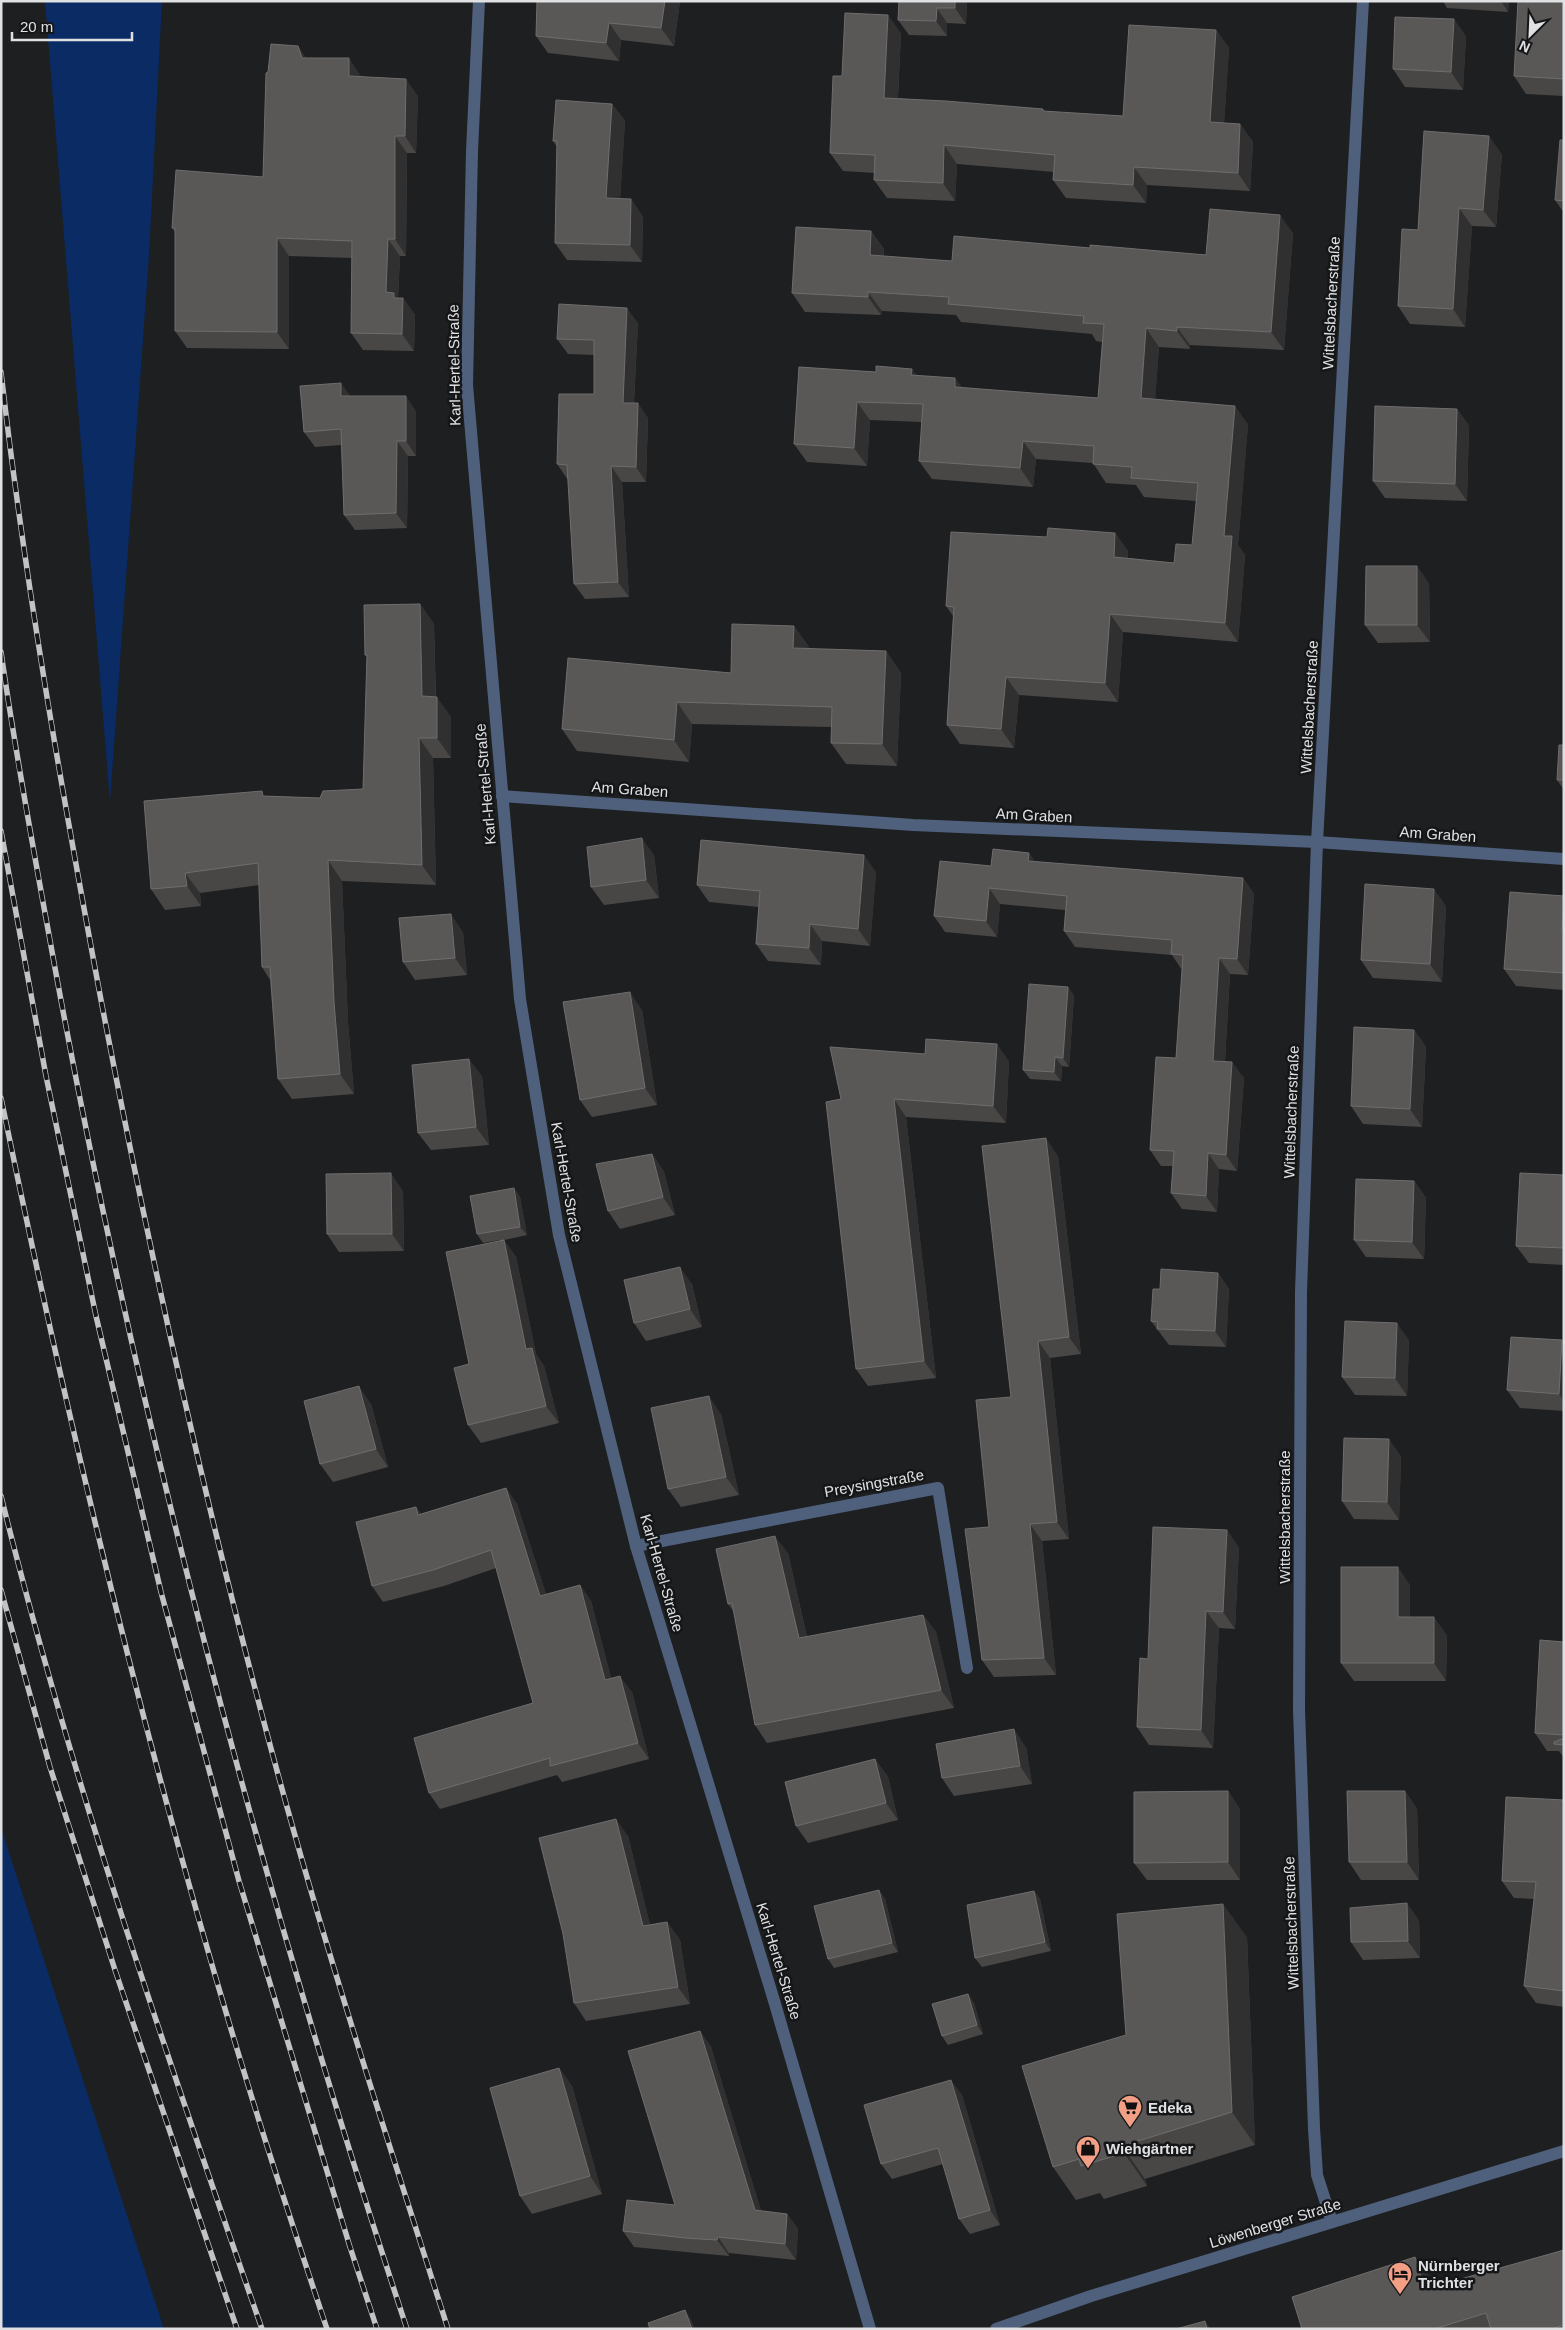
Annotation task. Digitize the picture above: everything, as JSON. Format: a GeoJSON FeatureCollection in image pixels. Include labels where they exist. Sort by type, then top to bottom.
{"type":"FeatureCollection","features":[{"type":"Feature","properties":{"kind":"street","name":"Karl-Hertel-Straße"},"geometry":{"type":"LineString","coordinates":[[479,1],[472,151],[467,384],[520,999],[559,1235],[636,1546],[775,2004],[870,2329]]}},
{"type":"Feature","properties":{"kind":"street","name":"Wittelsbacherstraße"},"geometry":{"type":"LineString","coordinates":[[1332,2222],[1317,2175],[1299,1710],[1301,1292],[1317,842],[1363,1]]}},
{"type":"Feature","properties":{"kind":"street","name":"Am Graben"},"geometry":{"type":"LineString","coordinates":[[502,796],[913,826],[1317,842],[1564,859]]}},
{"type":"Feature","properties":{"kind":"street","name":"Preysingstraße"},"geometry":{"type":"LineString","coordinates":[[636,1546],[938,1488],[967,1668]]}},
{"type":"Feature","properties":{"kind":"street","name":"Löwenberger Straße"},"geometry":{"type":"LineString","coordinates":[[996,2329],[1090,2296],[1564,2151]]}},
{"type":"Feature","properties":{"kind":"shaded area"},"geometry":{"type":"Polygon","coordinates":[[[45,1],[162,1],[149,255],[110,802],[45,1]]]}},
{"type":"Feature","properties":{"kind":"shaded area"},"geometry":{"type":"Polygon","coordinates":[[[1,1828],[164,2329],[1,2329],[1,1828]]]}},
{"type":"Feature","properties":{"kind":"building"},"geometry":{"type":"Polygon","coordinates":[[[537,1],[665,1],[661,28],[609,23],[606,43],[536,36],[537,1]]]}},
{"type":"Feature","properties":{"kind":"building"},"geometry":{"type":"Polygon","coordinates":[[[899,1],[955,1],[955,8],[937,8],[936,21],[898,20],[899,1]]]}},
{"type":"Feature","properties":{"kind":"building"},"geometry":{"type":"Polygon","coordinates":[[[1518,1],[1564,1],[1564,79],[1514,76],[1518,1]]]}},
{"type":"Feature","properties":{"kind":"building"},"geometry":{"type":"Polygon","coordinates":[[[845,13],[888,15],[884,98],[946,101],[1043,109],[1043,111],[1123,116],[1129,25],[1216,30],[1210,122],[1240,124],[1238,173],[1134,167],[1133,185],[1053,180],[1055,155],[944,145],[943,183],[874,180],[875,155],[830,153],[833,76],[842,76],[845,13]]]}},
{"type":"Feature","properties":{"kind":"building"},"geometry":{"type":"Polygon","coordinates":[[[1395,17],[1454,19],[1451,72],[1393,69],[1395,17]]]}},
{"type":"Feature","properties":{"kind":"building"},"geometry":{"type":"Polygon","coordinates":[[[271,44],[298,46],[302,58],[349,58],[349,76],[406,79],[405,136],[395,136],[395,239],[388,239],[386,292],[394,293],[394,298],[403,298],[402,334],[351,333],[352,241],[277,238],[277,332],[175,331],[175,228],[172,228],[176,170],[263,177],[266,73],[268,72],[271,44]]]}},
{"type":"Feature","properties":{"kind":"building"},"geometry":{"type":"Polygon","coordinates":[[[556,100],[612,104],[606,198],[631,199],[630,245],[555,243],[557,141],[553,141],[556,100]]]}},
{"type":"Feature","properties":{"kind":"building"},"geometry":{"type":"Polygon","coordinates":[[[1424,131],[1489,136],[1483,210],[1459,208],[1453,309],[1398,306],[1402,229],[1418,230],[1424,131]]]}},
{"type":"Feature","properties":{"kind":"building"},"geometry":{"type":"Polygon","coordinates":[[[1560,140],[1564,140],[1564,201],[1555,200],[1560,140]]]}},
{"type":"Feature","properties":{"kind":"building"},"geometry":{"type":"Polygon","coordinates":[[[1210,209],[1280,215],[1271,332],[1177,327],[1177,331],[1146,328],[1141,398],[1235,406],[1224,536],[1232,536],[1225,623],[1110,614],[1105,683],[1006,677],[1001,729],[947,725],[954,607],[946,606],[951,532],[1047,537],[1048,528],[1115,533],[1114,557],[1174,563],[1176,544],[1192,545],[1198,483],[1131,478],[1132,467],[1093,464],[1094,446],[1023,441],[1020,468],[919,461],[923,404],[857,402],[854,448],[794,444],[799,367],[876,372],[876,366],[912,369],[911,375],[955,378],[955,387],[1098,398],[1104,324],[1083,323],[1084,316],[948,304],[949,297],[868,292],[868,297],[792,293],[796,227],[871,231],[870,255],[952,261],[954,236],[1090,248],[1090,245],[1206,255],[1210,209]]]}},
{"type":"Feature","properties":{"kind":"building"},"geometry":{"type":"Polygon","coordinates":[[[559,304],[627,308],[623,403],[638,403],[636,467],[611,466],[618,582],[574,584],[567,465],[557,464],[559,394],[594,394],[594,340],[557,339],[559,304]]]}},
{"type":"Feature","properties":{"kind":"building"},"geometry":{"type":"Polygon","coordinates":[[[341,383],[341,396],[406,396],[406,441],[397,441],[396,513],[344,515],[341,429],[304,432],[300,386],[341,383]]]}},
{"type":"Feature","properties":{"kind":"building"},"geometry":{"type":"Polygon","coordinates":[[[1375,406],[1457,409],[1455,484],[1373,481],[1375,406]]]}},
{"type":"Feature","properties":{"kind":"building"},"geometry":{"type":"Polygon","coordinates":[[[1366,566],[1417,566],[1417,625],[1365,625],[1366,566]]]}},
{"type":"Feature","properties":{"kind":"building"},"geometry":{"type":"Polygon","coordinates":[[[420,604],[422,696],[437,697],[437,738],[419,738],[422,865],[328,860],[334,1002],[340,1074],[278,1079],[270,967],[262,967],[258,863],[185,873],[187,886],[151,889],[144,801],[262,791],[263,796],[320,798],[323,791],[363,789],[367,655],[365,655],[364,605],[420,604]]]}},
{"type":"Feature","properties":{"kind":"building"},"geometry":{"type":"Polygon","coordinates":[[[732,624],[794,626],[793,648],[886,651],[882,744],[831,743],[832,707],[677,702],[674,740],[562,729],[568,658],[731,673],[732,624]]]}},
{"type":"Feature","properties":{"kind":"building"},"geometry":{"type":"Polygon","coordinates":[[[1559,745],[1564,745],[1564,780],[1557,780],[1559,745]]]}},
{"type":"Feature","properties":{"kind":"building"},"geometry":{"type":"Polygon","coordinates":[[[642,838],[646,880],[591,887],[587,847],[642,838]]]}},
{"type":"Feature","properties":{"kind":"building"},"geometry":{"type":"Polygon","coordinates":[[[701,840],[864,855],[858,929],[810,924],[809,948],[756,944],[760,891],[697,885],[701,840]]]}},
{"type":"Feature","properties":{"kind":"building"},"geometry":{"type":"Polygon","coordinates":[[[993,849],[1029,853],[1028,861],[1243,878],[1237,959],[1219,958],[1213,1061],[1232,1062],[1226,1155],[1208,1153],[1206,1196],[1171,1193],[1174,1151],[1150,1150],[1156,1057],[1176,1058],[1183,955],[1171,954],[1172,940],[1064,931],[1067,896],[989,888],[986,921],[934,916],[940,861],[991,866],[993,849]]]}},
{"type":"Feature","properties":{"kind":"building"},"geometry":{"type":"Polygon","coordinates":[[[1365,884],[1434,889],[1430,964],[1361,960],[1365,884]]]}},
{"type":"Feature","properties":{"kind":"building"},"geometry":{"type":"Polygon","coordinates":[[[1510,892],[1564,896],[1562,932],[1564,932],[1564,973],[1504,969],[1510,892]]]}},
{"type":"Feature","properties":{"kind":"building"},"geometry":{"type":"Polygon","coordinates":[[[451,914],[455,958],[403,962],[399,918],[451,914]]]}},
{"type":"Feature","properties":{"kind":"building"},"geometry":{"type":"Polygon","coordinates":[[[1029,984],[1068,987],[1063,1058],[1055,1057],[1054,1072],[1023,1070],[1029,984]]]}},
{"type":"Feature","properties":{"kind":"building"},"geometry":{"type":"Polygon","coordinates":[[[630,992],[645,1088],[580,1100],[563,1002],[630,992]]]}},
{"type":"Feature","properties":{"kind":"building"},"geometry":{"type":"Polygon","coordinates":[[[1354,1027],[1414,1030],[1410,1109],[1351,1106],[1354,1027]]]}},
{"type":"Feature","properties":{"kind":"building"},"geometry":{"type":"Polygon","coordinates":[[[926,1039],[997,1044],[993,1106],[894,1099],[924,1361],[856,1369],[826,1102],[841,1099],[830,1047],[925,1054],[926,1039]]]}},
{"type":"Feature","properties":{"kind":"building"},"geometry":{"type":"Polygon","coordinates":[[[469,1059],[476,1127],[418,1133],[412,1065],[469,1059]]]}},
{"type":"Feature","properties":{"kind":"building"},"geometry":{"type":"Polygon","coordinates":[[[1046,1138],[1069,1337],[1038,1341],[1057,1522],[1030,1524],[1044,1658],[982,1660],[965,1529],[989,1527],[976,1400],[1011,1397],[982,1146],[1046,1138]]]}},
{"type":"Feature","properties":{"kind":"building"},"geometry":{"type":"Polygon","coordinates":[[[652,1154],[663,1197],[608,1211],[596,1164],[652,1154]]]}},
{"type":"Feature","properties":{"kind":"building"},"geometry":{"type":"Polygon","coordinates":[[[391,1173],[392,1234],[327,1234],[326,1174],[391,1173]]]}},
{"type":"Feature","properties":{"kind":"building"},"geometry":{"type":"Polygon","coordinates":[[[1520,1173],[1564,1175],[1564,1248],[1516,1246],[1520,1173]]]}},
{"type":"Feature","properties":{"kind":"building"},"geometry":{"type":"Polygon","coordinates":[[[1356,1179],[1414,1181],[1412,1242],[1354,1240],[1356,1179]]]}},
{"type":"Feature","properties":{"kind":"building"},"geometry":{"type":"Polygon","coordinates":[[[514,1188],[520,1227],[477,1234],[470,1196],[514,1188]]]}},
{"type":"Feature","properties":{"kind":"building"},"geometry":{"type":"Polygon","coordinates":[[[504,1240],[526,1349],[532,1348],[546,1406],[468,1425],[454,1368],[469,1364],[446,1252],[504,1240]]]}},
{"type":"Feature","properties":{"kind":"building"},"geometry":{"type":"Polygon","coordinates":[[[680,1267],[690,1309],[634,1323],[624,1280],[680,1267]]]}},
{"type":"Feature","properties":{"kind":"building"},"geometry":{"type":"Polygon","coordinates":[[[1161,1269],[1218,1273],[1215,1331],[1157,1329],[1158,1322],[1151,1321],[1153,1289],[1160,1289],[1161,1269]]]}},
{"type":"Feature","properties":{"kind":"building"},"geometry":{"type":"Polygon","coordinates":[[[1345,1321],[1397,1323],[1395,1378],[1342,1377],[1345,1321]]]}},
{"type":"Feature","properties":{"kind":"building"},"geometry":{"type":"Polygon","coordinates":[[[1511,1337],[1562,1340],[1559,1394],[1507,1390],[1511,1337]]]}},
{"type":"Feature","properties":{"kind":"building"},"geometry":{"type":"Polygon","coordinates":[[[359,1386],[376,1449],[320,1464],[304,1401],[359,1386]]]}},
{"type":"Feature","properties":{"kind":"building"},"geometry":{"type":"Polygon","coordinates":[[[709,1396],[726,1477],[668,1489],[651,1408],[709,1396]]]}},
{"type":"Feature","properties":{"kind":"building"},"geometry":{"type":"Polygon","coordinates":[[[1344,1438],[1389,1439],[1387,1502],[1342,1501],[1344,1438]]]}},
{"type":"Feature","properties":{"kind":"building"},"geometry":{"type":"Polygon","coordinates":[[[506,1488],[540,1596],[580,1585],[605,1680],[620,1676],[638,1743],[550,1766],[550,1758],[429,1793],[414,1738],[533,1703],[491,1550],[433,1570],[372,1586],[356,1522],[416,1507],[418,1515],[506,1488]]]}},
{"type":"Feature","properties":{"kind":"building"},"geometry":{"type":"Polygon","coordinates":[[[1153,1527],[1227,1530],[1223,1612],[1206,1611],[1201,1730],[1137,1727],[1140,1658],[1148,1659],[1153,1527]]]}},
{"type":"Feature","properties":{"kind":"building"},"geometry":{"type":"Polygon","coordinates":[[[775,1536],[799,1638],[923,1615],[941,1690],[755,1725],[732,1603],[728,1604],[716,1549],[775,1536]]]}},
{"type":"Feature","properties":{"kind":"building"},"geometry":{"type":"Polygon","coordinates":[[[1341,1567],[1398,1567],[1398,1617],[1434,1617],[1434,1663],[1341,1663],[1341,1567]]]}},
{"type":"Feature","properties":{"kind":"building"},"geometry":{"type":"Polygon","coordinates":[[[1540,1640],[1564,1642],[1564,1735],[1535,1733],[1540,1640]]]}},
{"type":"Feature","properties":{"kind":"building"},"geometry":{"type":"Polygon","coordinates":[[[1014,1729],[1020,1766],[942,1778],[936,1744],[1014,1729]]]}},
{"type":"Feature","properties":{"kind":"building"},"geometry":{"type":"Polygon","coordinates":[[[1564,1738],[1564,1745],[1554,1744],[1554,1742],[1564,1738]]]}},
{"type":"Feature","properties":{"kind":"building"},"geometry":{"type":"Polygon","coordinates":[[[875,1759],[886,1803],[796,1826],[785,1782],[875,1759]]]}},
{"type":"Feature","properties":{"kind":"building"},"geometry":{"type":"Polygon","coordinates":[[[1228,1791],[1228,1862],[1134,1863],[1134,1792],[1228,1791]]]}},
{"type":"Feature","properties":{"kind":"building"},"geometry":{"type":"Polygon","coordinates":[[[1347,1791],[1405,1791],[1407,1862],[1349,1862],[1347,1791]]]}},
{"type":"Feature","properties":{"kind":"building"},"geometry":{"type":"Polygon","coordinates":[[[1506,1797],[1564,1800],[1564,1991],[1524,1986],[1536,1882],[1502,1881],[1506,1797]]]}},
{"type":"Feature","properties":{"kind":"building"},"geometry":{"type":"Polygon","coordinates":[[[616,1819],[643,1926],[667,1922],[678,1987],[574,2003],[563,1934],[539,1838],[616,1819]]]}},
{"type":"Feature","properties":{"kind":"building"},"geometry":{"type":"Polygon","coordinates":[[[879,1890],[892,1943],[828,1959],[814,1906],[879,1890]]]}},
{"type":"Feature","properties":{"kind":"building"},"geometry":{"type":"Polygon","coordinates":[[[1034,1891],[1045,1942],[975,1958],[967,1905],[1034,1891]]]}},
{"type":"Feature","properties":{"kind":"building"},"geometry":{"type":"Polygon","coordinates":[[[1407,1903],[1408,1941],[1351,1942],[1350,1908],[1407,1903]]]}},
{"type":"Feature","properties":{"kind":"building"},"geometry":{"type":"Polygon","coordinates":[[[1223,1904],[1232,2112],[1122,2146],[1124,2153],[1081,2166],[1079,2159],[1053,2167],[1022,2066],[1126,2035],[1117,1914],[1223,1904]]]}},
{"type":"Feature","properties":{"kind":"building"},"geometry":{"type":"Polygon","coordinates":[[[968,1994],[977,2025],[942,2036],[932,2004],[968,1994]]]}},
{"type":"Feature","properties":{"kind":"building"},"geometry":{"type":"Polygon","coordinates":[[[700,2031],[755,2210],[787,2214],[785,2244],[718,2237],[717,2240],[685,2238],[623,2231],[627,2200],[675,2205],[628,2051],[700,2031]]]}},
{"type":"Feature","properties":{"kind":"building"},"geometry":{"type":"Polygon","coordinates":[[[559,2068],[590,2176],[520,2196],[490,2088],[559,2068]]]}},
{"type":"Feature","properties":{"kind":"building"},"geometry":{"type":"Polygon","coordinates":[[[951,2080],[990,2210],[959,2219],[938,2148],[881,2164],[864,2105],[951,2080]]]}},
{"type":"Feature","properties":{"kind":"building"},"geometry":{"type":"Polygon","coordinates":[[[1564,2250],[1564,2325],[1552,2329],[1491,2329],[1486,2313],[1434,2329],[1302,2329],[1292,2297],[1415,2257],[1425,2289],[1564,2250]]]}},
{"type":"Feature","properties":{"kind":"building"},"geometry":{"type":"Polygon","coordinates":[[[685,2310],[692,2329],[650,2329],[648,2323],[685,2310]]]}},
{"type":"Feature","properties":{"kind":"building"},"geometry":{"type":"Polygon","coordinates":[[[1205,2321],[1207,2329],[1176,2329],[1205,2321]]]}},
{"type":"Feature","properties":{"kind":"railway"},"geometry":{"type":"LineString","coordinates":[[1,372],[21,530],[72,844],[121,1102],[186,1406],[234,1607],[287,1807],[345,2004],[448,2329]]}},
{"type":"Feature","properties":{"kind":"railway"},"geometry":{"type":"LineString","coordinates":[[1,652],[34,850],[88,1141],[125,1313],[165,1484],[253,1825],[353,2162],[407,2329]]}},
{"type":"Feature","properties":{"kind":"railway"},"geometry":{"type":"LineString","coordinates":[[1,831],[46,1076],[96,1316],[161,1592],[239,1881],[350,2247],[377,2329]]}},
{"type":"Feature","properties":{"kind":"railway"},"geometry":{"type":"LineString","coordinates":[[1,1098],[54,1347],[144,1718],[211,1963],[267,2146],[327,2329]]}},
{"type":"Feature","properties":{"kind":"railway"},"geometry":{"type":"LineString","coordinates":[[1,1496],[28,1602],[89,1811],[156,2019],[262,2329]]}},
{"type":"Feature","properties":{"kind":"railway"},"geometry":{"type":"LineString","coordinates":[[1,1590],[50,1767],[115,1970],[237,2329]]}},
{"type":"Feature","properties":{"kind":"place","name":"Edeka"},"geometry":{"type":"Point","coordinates":[1130,2128]}},
{"type":"Feature","properties":{"kind":"place","name":"Wiehgärtner"},"geometry":{"type":"Point","coordinates":[1088,2169]}},
{"type":"Feature","properties":{"kind":"place","name":"Nürnberger Trichter"},"geometry":{"type":"Point","coordinates":[1400,2295]}}]}
